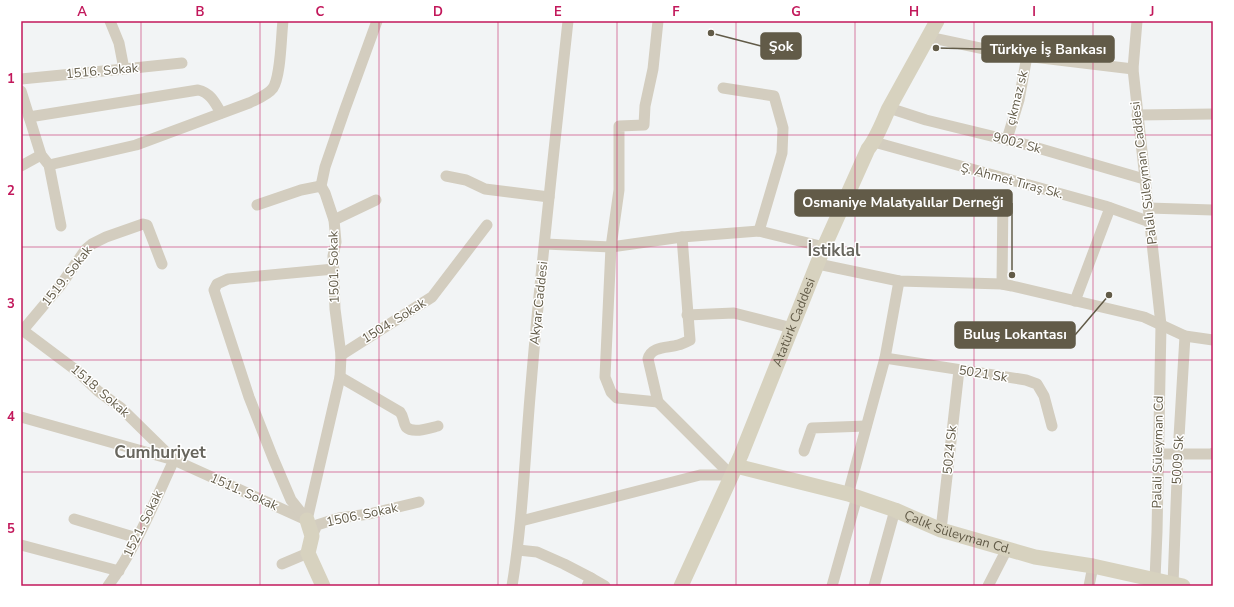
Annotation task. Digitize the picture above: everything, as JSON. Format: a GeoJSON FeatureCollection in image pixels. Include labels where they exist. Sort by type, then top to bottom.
{"type":"FeatureCollection","features":[{"type":"Feature","properties":{"kind":"street"},"geometry":{"type":"LineString","coordinates":[[110,21],[119,42],[124,69]]}},
{"type":"Feature","properties":{"kind":"street"},"geometry":{"type":"LineString","coordinates":[[49,165],[136,145],[249,103],[264,95],[272,89],[278,73],[283,21]]}},
{"type":"Feature","properties":{"kind":"street"},"geometry":{"type":"LineString","coordinates":[[257,205],[301,190],[321,186],[325,167],[345,108],[377,21]]}},
{"type":"Feature","properties":{"kind":"street","name":"Akyar Caddesi"},"geometry":{"type":"LineString","coordinates":[[512,586],[521,521],[529,399],[545,244],[548,197],[568,21]]}},
{"type":"Feature","properties":{"kind":"street"},"geometry":{"type":"LineString","coordinates":[[658,21],[653,68],[645,106],[644,125],[619,126],[619,190],[611,247],[605,377],[611,392],[618,398],[658,402]]}},
{"type":"Feature","properties":{"kind":"street","name":"Atatürk Caddesi"},"geometry":{"type":"LineString","coordinates":[[681,586],[733,472],[824,247],[868,149],[874,142],[890,108],[937,21]]}},
{"type":"Feature","properties":{"kind":"street","name":"Palalı Süleyman Caddesi"},"geometry":{"type":"LineString","coordinates":[[1137,21],[1133,69],[1161,324]]}},
{"type":"Feature","properties":{"kind":"street"},"geometry":{"type":"LineString","coordinates":[[928,37],[1008,54],[1133,69]]}},
{"type":"Feature","properties":{"kind":"street","name":"çıkmaz sk"},"geometry":{"type":"LineString","coordinates":[[1007,139],[1020,100],[1027,56]]}},
{"type":"Feature","properties":{"kind":"street","name":"1516. Sokak"},"geometry":{"type":"LineString","coordinates":[[21,79],[182,63]]}},
{"type":"Feature","properties":{"kind":"street"},"geometry":{"type":"LineString","coordinates":[[723,88],[774,96],[783,128],[782,153],[759,232]]}},
{"type":"Feature","properties":{"kind":"street"},"geometry":{"type":"LineString","coordinates":[[29,117],[198,90],[211,96],[221,113]]}},
{"type":"Feature","properties":{"kind":"street"},"geometry":{"type":"LineString","coordinates":[[21,91],[41,155],[49,165],[61,226]]}},
{"type":"Feature","properties":{"kind":"street","name":"9002 Sk"},"geometry":{"type":"LineString","coordinates":[[890,108],[926,120],[1007,139],[1144,180]]}},
{"type":"Feature","properties":{"kind":"street"},"geometry":{"type":"LineString","coordinates":[[1137,115],[1213,114]]}},
{"type":"Feature","properties":{"kind":"street","name":"Ş. Ahmet Tıraş Sk."},"geometry":{"type":"LineString","coordinates":[[874,142],[1110,208],[1150,222]]}},
{"type":"Feature","properties":{"kind":"street"},"geometry":{"type":"LineString","coordinates":[[21,166],[41,155]]}},
{"type":"Feature","properties":{"kind":"street"},"geometry":{"type":"LineString","coordinates":[[446,176],[466,180],[485,189],[548,197]]}},
{"type":"Feature","properties":{"kind":"street","name":"1501. Sokak"},"geometry":{"type":"LineString","coordinates":[[307,520],[340,377],[341,355],[335,308],[333,256],[336,242],[334,220],[325,193],[321,186]]}},
{"type":"Feature","properties":{"kind":"street"},"geometry":{"type":"LineString","coordinates":[[1002,284],[1003,196]]}},
{"type":"Feature","properties":{"kind":"street"},"geometry":{"type":"LineString","coordinates":[[334,220],[376,200]]}},
{"type":"Feature","properties":{"kind":"street"},"geometry":{"type":"LineString","coordinates":[[1075,301],[1110,208]]}},
{"type":"Feature","properties":{"kind":"street"},"geometry":{"type":"LineString","coordinates":[[1148,208],[1213,210]]}},
{"type":"Feature","properties":{"kind":"street","name":"1519. Sokak"},"geometry":{"type":"LineString","coordinates":[[22,329],[60,286],[86,249],[96,241],[143,224],[148,225],[162,264]]}},
{"type":"Feature","properties":{"kind":"street","name":"1504. Sokak"},"geometry":{"type":"LineString","coordinates":[[341,355],[432,297],[487,225]]}},
{"type":"Feature","properties":{"kind":"street"},"geometry":{"type":"LineString","coordinates":[[545,244],[611,247],[682,237],[759,232],[824,247]]}},
{"type":"Feature","properties":{"kind":"street"},"geometry":{"type":"LineString","coordinates":[[682,237],[690,340],[679,345],[655,349],[648,358],[658,402],[733,472]]}},
{"type":"Feature","properties":{"kind":"street"},"geometry":{"type":"LineString","coordinates":[[818,264],[899,281],[1002,284],[1144,317],[1185,336],[1213,340]]}},
{"type":"Feature","properties":{"kind":"street"},"geometry":{"type":"LineString","coordinates":[[323,586],[308,553],[312,536],[307,520],[291,500],[273,458],[249,397],[214,290],[217,284],[228,279],[334,269]]}},
{"type":"Feature","properties":{"kind":"street"},"geometry":{"type":"LineString","coordinates":[[832,586],[866,426],[885,358],[899,281]]}},
{"type":"Feature","properties":{"kind":"street"},"geometry":{"type":"LineString","coordinates":[[687,315],[734,313],[792,328]]}},
{"type":"Feature","properties":{"kind":"street","name":"Palali Süleyman Cd"},"geometry":{"type":"LineString","coordinates":[[1145,580],[1157,532],[1161,324]]}},
{"type":"Feature","properties":{"kind":"street","name":"1518. Sokak"},"geometry":{"type":"LineString","coordinates":[[22,329],[77,371],[98,391],[121,408],[174,460]]}},
{"type":"Feature","properties":{"kind":"street","name":"5009 Sk"},"geometry":{"type":"LineString","coordinates":[[1178,585],[1178,454],[1185,336]]}},
{"type":"Feature","properties":{"kind":"street","name":"5021 Sk"},"geometry":{"type":"LineString","coordinates":[[885,358],[1026,380],[1038,384],[1044,396],[1052,426]]}},
{"type":"Feature","properties":{"kind":"street","name":"5024 Sk"},"geometry":{"type":"LineString","coordinates":[[941,530],[959,370]]}},
{"type":"Feature","properties":{"kind":"street"},"geometry":{"type":"LineString","coordinates":[[340,377],[400,412],[403,416],[405,425],[411,430],[438,426]]}},
{"type":"Feature","properties":{"kind":"street","name":"1511. Sokak"},"geometry":{"type":"LineString","coordinates":[[21,416],[174,460],[307,520]]}},
{"type":"Feature","properties":{"kind":"street"},"geometry":{"type":"LineString","coordinates":[[804,451],[812,428],[866,426]]}},
{"type":"Feature","properties":{"kind":"street"},"geometry":{"type":"LineString","coordinates":[[1158,454],[1213,453]]}},
{"type":"Feature","properties":{"kind":"street","name":"1521. Sokak"},"geometry":{"type":"LineString","coordinates":[[108,586],[119,572],[137,538],[174,460]]}},
{"type":"Feature","properties":{"kind":"street"},"geometry":{"type":"LineString","coordinates":[[521,521],[700,475],[733,472]]}},
{"type":"Feature","properties":{"kind":"street","name":"Çalık Süleyman Cd."},"geometry":{"type":"LineString","coordinates":[[733,472],[852,496],[895,510],[941,530],[1035,557],[1093,566],[1145,580],[1178,585]]}},
{"type":"Feature","properties":{"kind":"street","name":"1506. Sokak"},"geometry":{"type":"LineString","coordinates":[[312,536],[317,525],[339,518],[369,514],[419,502]]}},
{"type":"Feature","properties":{"kind":"street"},"geometry":{"type":"LineString","coordinates":[[874,586],[895,510]]}},
{"type":"Feature","properties":{"kind":"street"},"geometry":{"type":"LineString","coordinates":[[74,519],[137,538]]}},
{"type":"Feature","properties":{"kind":"street"},"geometry":{"type":"LineString","coordinates":[[21,545],[119,572]]}},
{"type":"Feature","properties":{"kind":"street"},"geometry":{"type":"LineString","coordinates":[[988,586],[1007,549]]}},
{"type":"Feature","properties":{"kind":"street"},"geometry":{"type":"LineString","coordinates":[[518,550],[537,552],[564,564],[589,582],[605,586]]}},
{"type":"Feature","properties":{"kind":"street"},"geometry":{"type":"LineString","coordinates":[[282,564],[308,553]]}},
{"type":"Feature","properties":{"kind":"street"},"geometry":{"type":"LineString","coordinates":[[1089,586],[1093,566]]}},
{"type":"Feature","properties":{"kind":"place","name":"Şok"},"geometry":{"type":"Point","coordinates":[711,33]}},
{"type":"Feature","properties":{"kind":"place","name":"Türkiye İş Bankası"},"geometry":{"type":"Point","coordinates":[936,48]}},
{"type":"Feature","properties":{"kind":"place","name":"Osmaniye Malatyalılar Derneği"},"geometry":{"type":"Point","coordinates":[1012,275]}},
{"type":"Feature","properties":{"kind":"place","name":"Buluş Lokantası"},"geometry":{"type":"Point","coordinates":[1109,295]}},
{"type":"Feature","properties":{"kind":"district","name":"İstiklal"},"geometry":{"type":"Point","coordinates":[834,250]}},
{"type":"Feature","properties":{"kind":"district","name":"Cumhuriyet"},"geometry":{"type":"Point","coordinates":[160,452]}}]}
